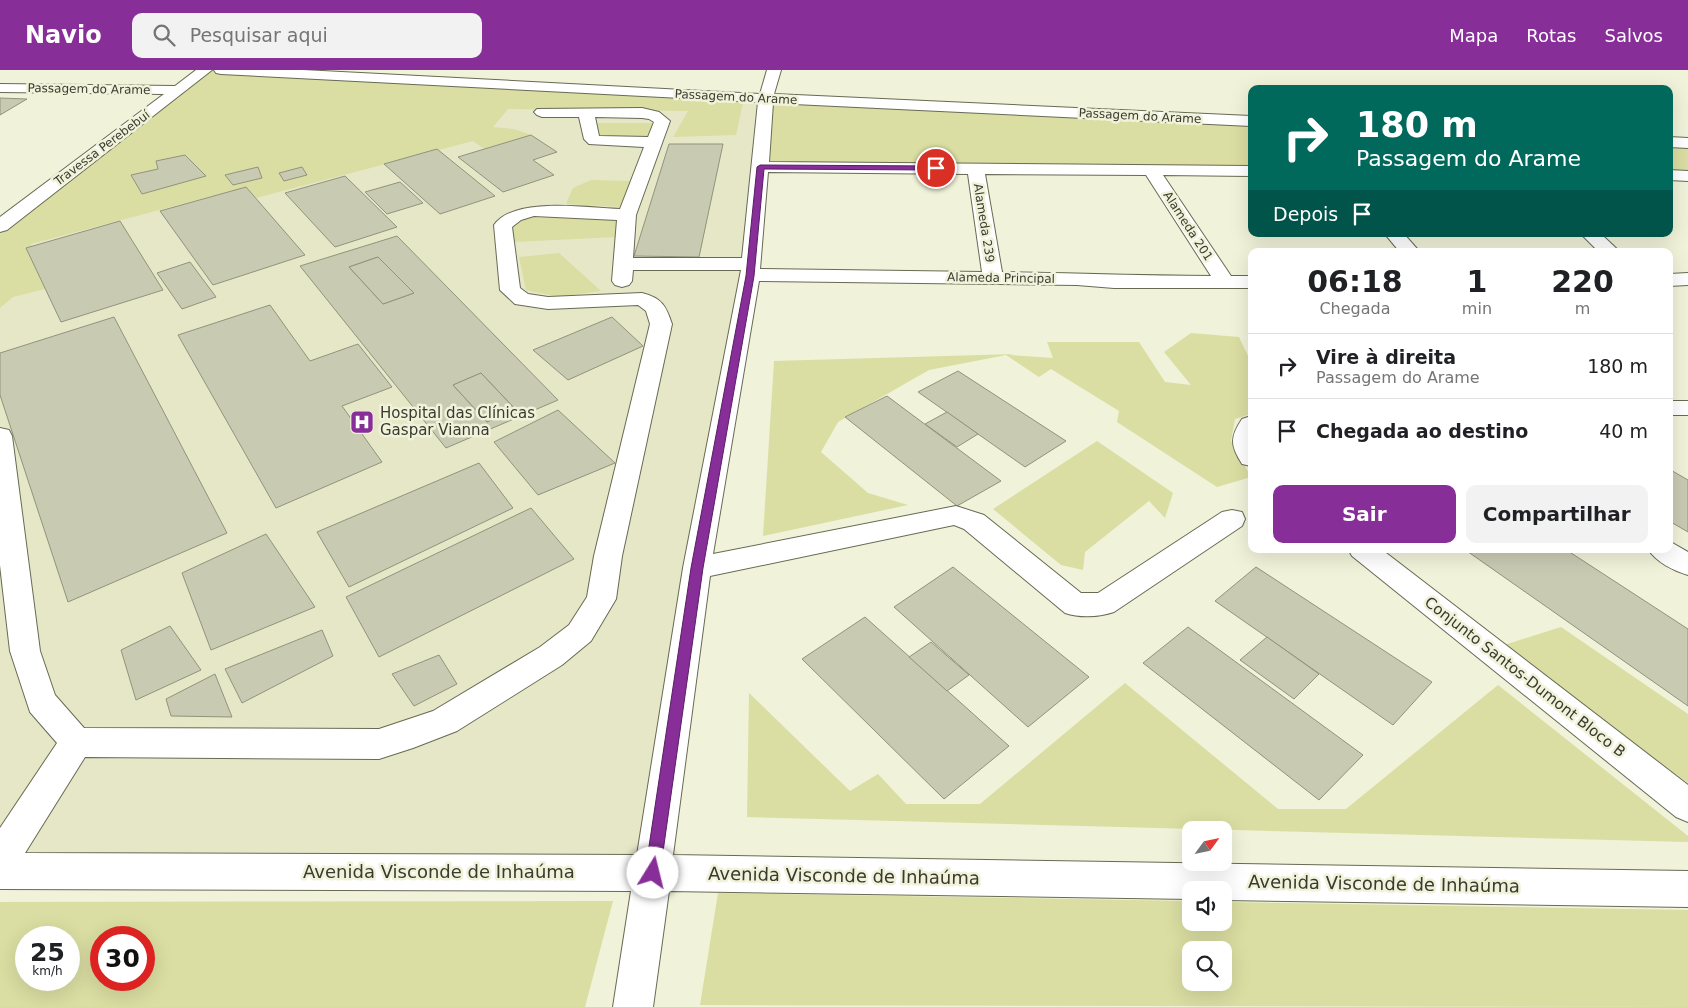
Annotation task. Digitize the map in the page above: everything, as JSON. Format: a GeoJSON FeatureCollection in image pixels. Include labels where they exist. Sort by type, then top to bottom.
{"type":"FeatureCollection","features":[{"type":"Feature","properties":{"kind":"street","name":"Travessa Perebebuí"},"geometry":{"type":"LineString","coordinates":[[0,226],[205,70]]}},
{"type":"Feature","properties":{"kind":"street","name":"Passagem do Arame"},"geometry":{"type":"LineString","coordinates":[[221,70],[1248,121]]}},
{"type":"Feature","properties":{"kind":"street"},"geometry":{"type":"LineString","coordinates":[[633,1007],[697,568],[750,270],[766,98],[774,70]]}},
{"type":"Feature","properties":{"kind":"street","name":"Passagem do Arame"},"geometry":{"type":"LineString","coordinates":[[0,88],[179,90]]}},
{"type":"Feature","properties":{"kind":"street"},"geometry":{"type":"LineString","coordinates":[[542,112],[642,113],[654,115],[662,121],[627,215],[621,301]]}},
{"type":"Feature","properties":{"kind":"street"},"geometry":{"type":"LineString","coordinates":[[1673,142],[1688,143]]}},
{"type":"Feature","properties":{"kind":"street"},"geometry":{"type":"LineString","coordinates":[[760,167],[1248,171]]}},
{"type":"Feature","properties":{"kind":"street","name":"Alameda 239"},"geometry":{"type":"LineString","coordinates":[[976,168],[993,278]]}},
{"type":"Feature","properties":{"kind":"street","name":"Alameda 201"},"geometry":{"type":"LineString","coordinates":[[1152,171],[1224,282]]}},
{"type":"Feature","properties":{"kind":"street"},"geometry":{"type":"LineString","coordinates":[[1673,175],[1688,176]]}},
{"type":"Feature","properties":{"kind":"street"},"geometry":{"type":"LineString","coordinates":[[0,436],[3,508],[25,651],[41,702],[76,742],[379,744],[413,734],[445,721],[551,656],[580,633],[601,599],[608,556],[661,324],[656,308],[642,299],[548,303],[522,300],[510,290],[504,225],[515,216],[534,211],[627,215]]}},
{"type":"Feature","properties":{"kind":"street"},"geometry":{"type":"LineString","coordinates":[[1397,237],[1407,248]]}},
{"type":"Feature","properties":{"kind":"street"},"geometry":{"type":"LineString","coordinates":[[1593,237],[1606,248]]}},
{"type":"Feature","properties":{"kind":"street","name":"Alameda Principal"},"geometry":{"type":"LineString","coordinates":[[623,264],[1114,282],[1248,282]]}},
{"type":"Feature","properties":{"kind":"street"},"geometry":{"type":"LineString","coordinates":[[1673,280],[1688,280]]}},
{"type":"Feature","properties":{"kind":"street"},"geometry":{"type":"LineString","coordinates":[[1248,429],[1245,434],[1244,445],[1248,452]]}},
{"type":"Feature","properties":{"kind":"street"},"geometry":{"type":"LineString","coordinates":[[697,568],[956,515],[974,522],[1075,605],[1104,604],[1232,519]]}},
{"type":"Feature","properties":{"kind":"street","name":"Conjunto Santos-Dumont Bloco B"},"geometry":{"type":"LineString","coordinates":[[1367,553],[1688,806]]}},
{"type":"Feature","properties":{"kind":"street"},"geometry":{"type":"LineString","coordinates":[[1668,553],[1688,565]]}},
{"type":"Feature","properties":{"kind":"street"},"geometry":{"type":"LineString","coordinates":[[0,860],[76,742]]}},
{"type":"Feature","properties":{"kind":"street","name":"Avenida Visconde de Inhaúma"},"geometry":{"type":"LineString","coordinates":[[0,871],[653,873],[1688,889]]}},
{"type":"Feature","properties":{"kind":"shaded area","name":"Hospital das Clínicas Gaspar Vianna"},"geometry":{"type":"Polygon","coordinates":[[[205,70],[766,98],[653,873],[0,871],[0,226],[205,70]]]}},
{"type":"Feature","properties":{"kind":"green space"},"geometry":{"type":"Polygon","coordinates":[[[209,71],[744,98],[736,135],[673,137],[688,111],[508,109],[493,127],[514,129],[531,135],[484,149],[473,141],[256,198],[246,187],[31,244],[45,289],[13,297],[0,308],[0,234],[209,71]]]}},
{"type":"Feature","properties":{"kind":"green space"},"geometry":{"type":"Polygon","coordinates":[[[766,98],[1248,121],[1248,171],[760,167],[766,98]]]}},
{"type":"Feature","properties":{"kind":"green space"},"geometry":{"type":"Polygon","coordinates":[[[596,123],[656,123],[649,136],[600,138],[596,123]]]}},
{"type":"Feature","properties":{"kind":"green space"},"geometry":{"type":"Polygon","coordinates":[[[1673,142],[1688,143],[1688,176],[1673,175],[1673,142]]]}},
{"type":"Feature","properties":{"kind":"green space"},"geometry":{"type":"Polygon","coordinates":[[[591,180],[634,181],[621,207],[566,204],[573,188],[591,180]]]}},
{"type":"Feature","properties":{"kind":"green space"},"geometry":{"type":"Polygon","coordinates":[[[523,217],[618,220],[616,237],[514,242],[511,228],[523,217]]]}},
{"type":"Feature","properties":{"kind":"green space"},"geometry":{"type":"Polygon","coordinates":[[[559,253],[601,291],[559,297],[526,290],[519,257],[559,253]]]}},
{"type":"Feature","properties":{"kind":"green space"},"geometry":{"type":"Polygon","coordinates":[[[1191,333],[1239,337],[1248,356],[1248,415],[1235,419],[1231,441],[1248,472],[1248,478],[1217,487],[1117,422],[1119,411],[1051,369],[1039,377],[1006,355],[929,370],[838,422],[821,452],[868,493],[908,505],[763,536],[774,361],[1015,354],[1009,355],[1053,358],[1047,342],[1139,342],[1165,382],[1191,385],[1164,352],[1191,333]]]}},
{"type":"Feature","properties":{"kind":"green space"},"geometry":{"type":"Polygon","coordinates":[[[1097,441],[1173,493],[1165,518],[1149,501],[1085,552],[1083,570],[1061,565],[993,509],[1097,441]]]}},
{"type":"Feature","properties":{"kind":"green space"},"geometry":{"type":"Polygon","coordinates":[[[1561,627],[1688,714],[1688,783],[1501,646],[1561,627]]]}},
{"type":"Feature","properties":{"kind":"green space"},"geometry":{"type":"Polygon","coordinates":[[[1125,683],[1278,809],[1346,809],[1498,685],[1688,836],[1688,842],[1232,830],[1232,821],[1182,821],[1182,829],[747,817],[749,693],[850,791],[878,774],[906,804],[980,804],[1125,683]]]}},
{"type":"Feature","properties":{"kind":"green space"},"geometry":{"type":"Polygon","coordinates":[[[718,893],[1182,901],[1182,931],[1232,931],[1232,902],[1688,910],[1688,1007],[700,1005],[718,893]]]}},
{"type":"Feature","properties":{"kind":"green space"},"geometry":{"type":"Polygon","coordinates":[[[613,901],[585,1007],[0,1007],[0,902],[613,901]]]}},
{"type":"Feature","properties":{"kind":"building"},"geometry":{"type":"Polygon","coordinates":[[[0,98],[27,99],[0,115],[0,98]]]}},
{"type":"Feature","properties":{"kind":"building"},"geometry":{"type":"Polygon","coordinates":[[[531,135],[557,152],[533,160],[554,175],[503,192],[458,157],[531,135]]]}},
{"type":"Feature","properties":{"kind":"building"},"geometry":{"type":"Polygon","coordinates":[[[669,144],[723,144],[699,257],[634,256],[669,144]]]}},
{"type":"Feature","properties":{"kind":"building"},"geometry":{"type":"Polygon","coordinates":[[[437,149],[495,196],[440,214],[384,164],[437,149]]]}},
{"type":"Feature","properties":{"kind":"building"},"geometry":{"type":"Polygon","coordinates":[[[185,155],[206,176],[142,194],[131,175],[158,169],[156,161],[185,155]]]}},
{"type":"Feature","properties":{"kind":"building"},"geometry":{"type":"Polygon","coordinates":[[[258,167],[262,178],[233,185],[225,175],[258,167]]]}},
{"type":"Feature","properties":{"kind":"building"},"geometry":{"type":"Polygon","coordinates":[[[302,167],[307,175],[284,181],[279,173],[302,167]]]}},
{"type":"Feature","properties":{"kind":"building"},"geometry":{"type":"Polygon","coordinates":[[[345,176],[397,227],[335,247],[285,193],[345,176]]]}},
{"type":"Feature","properties":{"kind":"building"},"geometry":{"type":"Polygon","coordinates":[[[400,182],[423,203],[387,214],[365,192],[400,182]]]}},
{"type":"Feature","properties":{"kind":"building"},"geometry":{"type":"Polygon","coordinates":[[[246,187],[305,255],[213,285],[160,211],[246,187]]]}},
{"type":"Feature","properties":{"kind":"building"},"geometry":{"type":"Polygon","coordinates":[[[120,221],[163,290],[61,322],[26,248],[120,221]]]}},
{"type":"Feature","properties":{"kind":"building"},"geometry":{"type":"Polygon","coordinates":[[[397,236],[558,400],[446,448],[300,266],[397,236]],[[378,257],[349,267],[383,304],[414,293],[378,257]],[[481,373],[453,385],[487,422],[515,409],[481,373]]]}},
{"type":"Feature","properties":{"kind":"building"},"geometry":{"type":"Polygon","coordinates":[[[378,257],[414,293],[383,304],[349,267],[378,257]]]}},
{"type":"Feature","properties":{"kind":"building"},"geometry":{"type":"Polygon","coordinates":[[[190,262],[216,297],[182,309],[157,273],[190,262]]]}},
{"type":"Feature","properties":{"kind":"building"},"geometry":{"type":"Polygon","coordinates":[[[270,305],[310,361],[358,344],[392,387],[342,406],[382,462],[276,508],[178,335],[270,305]]]}},
{"type":"Feature","properties":{"kind":"building"},"geometry":{"type":"Polygon","coordinates":[[[114,317],[227,533],[68,602],[0,395],[0,353],[114,317]]]}},
{"type":"Feature","properties":{"kind":"building"},"geometry":{"type":"Polygon","coordinates":[[[612,317],[643,346],[568,380],[533,350],[612,317]]]}},
{"type":"Feature","properties":{"kind":"building"},"geometry":{"type":"Polygon","coordinates":[[[958,371],[1066,441],[1025,467],[918,392],[958,371]]]}},
{"type":"Feature","properties":{"kind":"building"},"geometry":{"type":"Polygon","coordinates":[[[481,373],[515,409],[487,422],[453,385],[481,373]]]}},
{"type":"Feature","properties":{"kind":"building"},"geometry":{"type":"Polygon","coordinates":[[[887,396],[1001,481],[957,506],[845,417],[887,396]]]}},
{"type":"Feature","properties":{"kind":"building"},"geometry":{"type":"Polygon","coordinates":[[[558,410],[615,463],[538,495],[494,442],[558,410]]]}},
{"type":"Feature","properties":{"kind":"building"},"geometry":{"type":"Polygon","coordinates":[[[947,412],[978,434],[957,447],[925,424],[947,412]]]}},
{"type":"Feature","properties":{"kind":"building"},"geometry":{"type":"Polygon","coordinates":[[[479,463],[513,508],[349,587],[317,532],[479,463]]]}},
{"type":"Feature","properties":{"kind":"building"},"geometry":{"type":"Polygon","coordinates":[[[1673,471],[1688,480],[1688,532],[1673,523],[1673,471]]]}},
{"type":"Feature","properties":{"kind":"building"},"geometry":{"type":"Polygon","coordinates":[[[531,508],[574,559],[379,657],[346,597],[531,508]]]}},
{"type":"Feature","properties":{"kind":"building"},"geometry":{"type":"Polygon","coordinates":[[[266,534],[315,607],[211,650],[182,573],[266,534]]]}},
{"type":"Feature","properties":{"kind":"building"},"geometry":{"type":"Polygon","coordinates":[[[1470,553],[1571,553],[1688,629],[1688,706],[1470,553]]]}},
{"type":"Feature","properties":{"kind":"building"},"geometry":{"type":"Polygon","coordinates":[[[953,567],[1089,677],[1028,727],[894,607],[953,567]]]}},
{"type":"Feature","properties":{"kind":"building"},"geometry":{"type":"Polygon","coordinates":[[[1256,567],[1432,682],[1393,725],[1215,601],[1256,567]]]}},
{"type":"Feature","properties":{"kind":"building"},"geometry":{"type":"Polygon","coordinates":[[[865,617],[1009,746],[944,799],[802,659],[865,617]]]}},
{"type":"Feature","properties":{"kind":"building"},"geometry":{"type":"Polygon","coordinates":[[[170,626],[201,670],[136,700],[121,650],[170,626]]]}},
{"type":"Feature","properties":{"kind":"building"},"geometry":{"type":"Polygon","coordinates":[[[1188,627],[1363,755],[1319,800],[1143,663],[1188,627]]]}},
{"type":"Feature","properties":{"kind":"building"},"geometry":{"type":"Polygon","coordinates":[[[322,630],[333,656],[242,703],[225,669],[322,630]]]}},
{"type":"Feature","properties":{"kind":"building"},"geometry":{"type":"Polygon","coordinates":[[[1267,637],[1319,674],[1294,699],[1240,660],[1267,637]]]}},
{"type":"Feature","properties":{"kind":"building"},"geometry":{"type":"Polygon","coordinates":[[[931,642],[969,675],[947,691],[909,657],[931,642]]]}},
{"type":"Feature","properties":{"kind":"building"},"geometry":{"type":"Polygon","coordinates":[[[439,655],[457,684],[414,706],[392,674],[439,655]]]}},
{"type":"Feature","properties":{"kind":"building"},"geometry":{"type":"Polygon","coordinates":[[[215,674],[232,717],[171,716],[166,699],[215,674]]]}},
{"type":"Feature","properties":{"kind":"place","name":"Hospital das Clínicas Gaspar Vianna"},"geometry":{"type":"Point","coordinates":[362,422]}},
{"type":"Feature","properties":{"kind":"route"},"geometry":{"type":"LineString","coordinates":[[653,873],[697,568],[750,276],[760,167],[936,168]]}}]}
